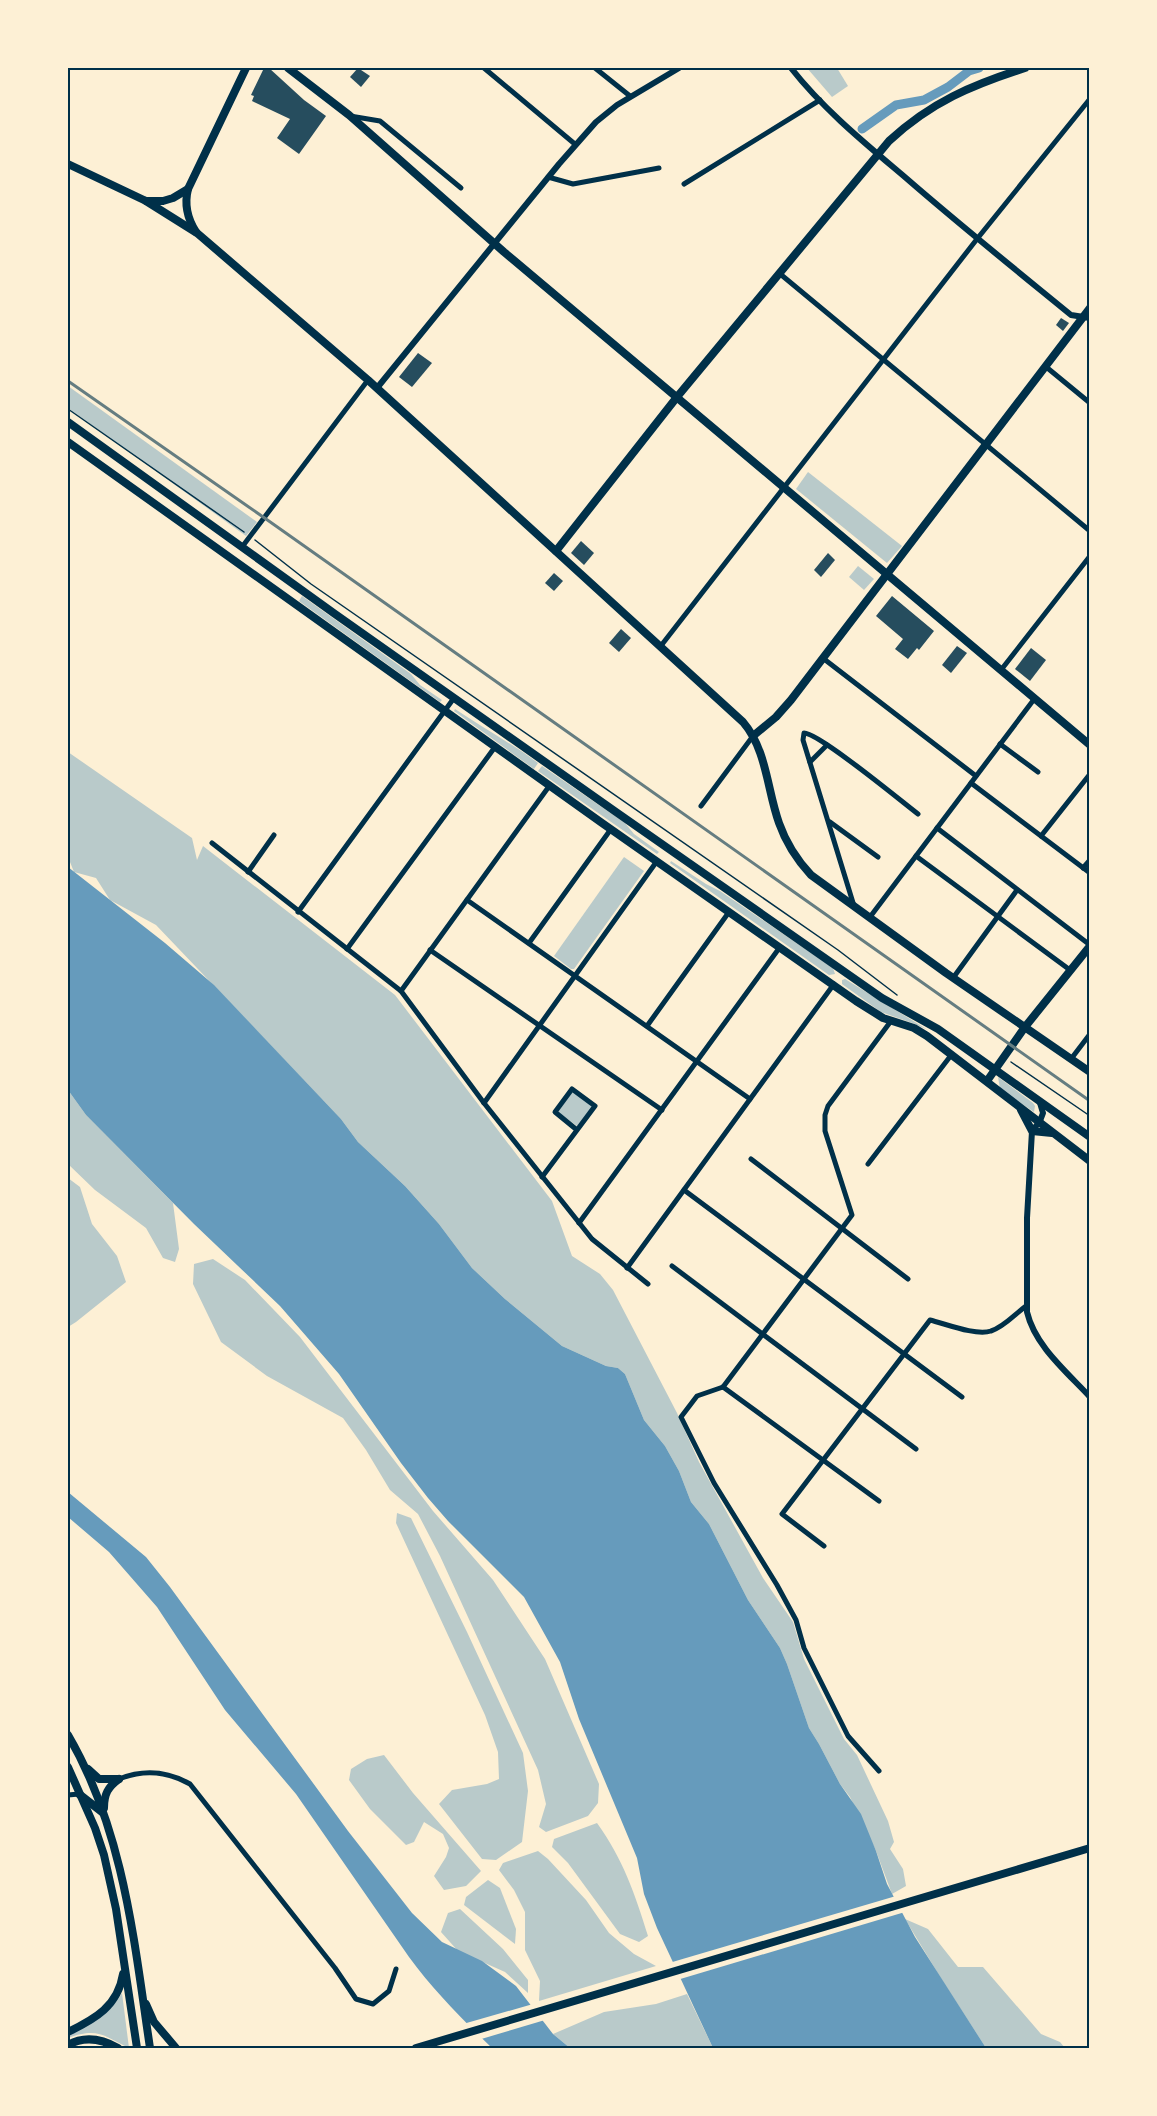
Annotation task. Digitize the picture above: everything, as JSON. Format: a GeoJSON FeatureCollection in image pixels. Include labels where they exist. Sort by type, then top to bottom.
{"type":"FeatureCollection","features":[{"type":"Feature","properties":{"kind":"main road"},"geometry":{"type":"LineString","coordinates":[[197,233],[190,223],[186,206],[188,189],[246,68]]}},
{"type":"Feature","properties":{"kind":"main road"},"geometry":{"type":"LineString","coordinates":[[288,68],[349,115],[495,244],[1089,744]]}},
{"type":"Feature","properties":{"kind":"main road"},"geometry":{"type":"LineString","coordinates":[[556,552],[677,398],[877,153],[910,123],[945,99],[974,85],[1024,68]]}},
{"type":"Feature","properties":{"kind":"main road"},"geometry":{"type":"LineString","coordinates":[[68,164],[146,201],[197,233],[377,388],[743,722],[753,736],[762,760],[778,822],[792,851],[811,875],[953,978],[1089,1072]]}},
{"type":"Feature","properties":{"kind":"main road"},"geometry":{"type":"LineString","coordinates":[[146,201],[163,201],[188,189]]}},
{"type":"Feature","properties":{"kind":"main road"},"geometry":{"type":"LineString","coordinates":[[753,736],[780,713],[824,658],[985,444],[1086,317],[1089,308]]}},
{"type":"Feature","properties":{"kind":"main road"},"geometry":{"type":"LineString","coordinates":[[68,422],[454,698],[882,998],[938,1029],[1089,1137]]}},
{"type":"Feature","properties":{"kind":"main road"},"geometry":{"type":"LineString","coordinates":[[68,442],[495,747],[876,1014],[922,1032],[1089,1161]]}},
{"type":"Feature","properties":{"kind":"main road"},"geometry":{"type":"LineString","coordinates":[[221,551],[233,551],[242,547]]}},
{"type":"Feature","properties":{"kind":"main road"},"geometry":{"type":"LineString","coordinates":[[242,547],[241,557],[245,568]]}},
{"type":"Feature","properties":{"kind":"main road"},"geometry":{"type":"LineString","coordinates":[[657,861],[667,847]]}},
{"type":"Feature","properties":{"kind":"main road"},"geometry":{"type":"LineString","coordinates":[[987,1082],[1025,1027],[1089,946]]}},
{"type":"Feature","properties":{"kind":"main road"},"geometry":{"type":"LineString","coordinates":[[834,984],[843,970]]}},
{"type":"Feature","properties":{"kind":"main road"},"geometry":{"type":"LineString","coordinates":[[1016,1103],[1026,1116],[1032,1131],[1045,1130],[1058,1135]]}},
{"type":"Feature","properties":{"kind":"main road"},"geometry":{"type":"LineString","coordinates":[[68,1735],[105,1814],[125,1890],[150,2049]]}},
{"type":"Feature","properties":{"kind":"main road"},"geometry":{"type":"LineString","coordinates":[[82,1762],[99,1779],[120,1779]]}},
{"type":"Feature","properties":{"kind":"main road"},"geometry":{"type":"LineString","coordinates":[[79,1794],[83,1776],[82,1762]]}},
{"type":"Feature","properties":{"kind":"main road"},"geometry":{"type":"LineString","coordinates":[[68,1767],[104,1855],[116,1909],[137,2049]]}},
{"type":"Feature","properties":{"kind":"main road"},"geometry":{"type":"LineString","coordinates":[[105,1814],[104,1797],[108,1789],[120,1779]]}},
{"type":"Feature","properties":{"kind":"main road"},"geometry":{"type":"LineString","coordinates":[[79,1794],[105,1814]]}},
{"type":"Feature","properties":{"kind":"main road"},"geometry":{"type":"LineString","coordinates":[[416,2049],[1089,1848]]}},
{"type":"Feature","properties":{"kind":"main road"},"geometry":{"type":"LineString","coordinates":[[68,2032],[94,2019],[111,2003],[120,1988],[123,1962]]}},
{"type":"Feature","properties":{"kind":"main road"},"geometry":{"type":"LineString","coordinates":[[141,1989],[154,2022],[176,2049]]}},
{"type":"Feature","properties":{"kind":"main road"},"geometry":{"type":"LineString","coordinates":[[68,2046],[84,2040],[105,2042],[118,2049]]}},
{"type":"Feature","properties":{"kind":"street"},"geometry":{"type":"LineString","coordinates":[[484,68],[576,144]]}},
{"type":"Feature","properties":{"kind":"street"},"geometry":{"type":"LineString","coordinates":[[595,68],[630,96]]}},
{"type":"Feature","properties":{"kind":"street"},"geometry":{"type":"LineString","coordinates":[[377,388],[548,177],[603,115],[630,96],[679,68]]}},
{"type":"Feature","properties":{"kind":"street"},"geometry":{"type":"LineString","coordinates":[[791,68],[820,100],[877,153],[977,239],[1071,315],[1086,317]]}},
{"type":"Feature","properties":{"kind":"street"},"geometry":{"type":"LineString","coordinates":[[684,184],[820,100]]}},
{"type":"Feature","properties":{"kind":"street"},"geometry":{"type":"LineString","coordinates":[[660,647],[977,239],[1089,100]]}},
{"type":"Feature","properties":{"kind":"street"},"geometry":{"type":"LineString","coordinates":[[349,115],[380,121],[461,188]]}},
{"type":"Feature","properties":{"kind":"street"},"geometry":{"type":"LineString","coordinates":[[548,177],[573,184],[659,168]]}},
{"type":"Feature","properties":{"kind":"street"},"geometry":{"type":"LineString","coordinates":[[779,273],[1089,531]]}},
{"type":"Feature","properties":{"kind":"street"},"geometry":{"type":"LineString","coordinates":[[1045,366],[1089,403]]}},
{"type":"Feature","properties":{"kind":"street"},"geometry":{"type":"LineString","coordinates":[[242,547],[368,380]]}},
{"type":"Feature","properties":{"kind":"street"},"geometry":{"type":"LineString","coordinates":[[1001,670],[1089,556]]}},
{"type":"Feature","properties":{"kind":"street"},"geometry":{"type":"LineString","coordinates":[[824,658],[976,776]]}},
{"type":"Feature","properties":{"kind":"street"},"geometry":{"type":"LineString","coordinates":[[298,912],[454,698]]}},
{"type":"Feature","properties":{"kind":"street"},"geometry":{"type":"LineString","coordinates":[[870,917],[1035,698]]}},
{"type":"Feature","properties":{"kind":"street"},"geometry":{"type":"LineString","coordinates":[[854,906],[803,740],[804,733],[811,734],[827,745],[918,814]]}},
{"type":"Feature","properties":{"kind":"street"},"geometry":{"type":"LineString","coordinates":[[701,806],[753,736]]}},
{"type":"Feature","properties":{"kind":"street"},"geometry":{"type":"LineString","coordinates":[[1000,744],[1038,772]]}},
{"type":"Feature","properties":{"kind":"street"},"geometry":{"type":"LineString","coordinates":[[810,762],[827,745]]}},
{"type":"Feature","properties":{"kind":"street"},"geometry":{"type":"LineString","coordinates":[[347,949],[495,747]]}},
{"type":"Feature","properties":{"kind":"street"},"geometry":{"type":"LineString","coordinates":[[1041,836],[1089,774]]}},
{"type":"Feature","properties":{"kind":"street"},"geometry":{"type":"LineString","coordinates":[[971,783],[1089,873]]}},
{"type":"Feature","properties":{"kind":"street"},"geometry":{"type":"LineString","coordinates":[[401,991],[550,785]]}},
{"type":"Feature","properties":{"kind":"street"},"geometry":{"type":"LineString","coordinates":[[828,821],[878,857]]}},
{"type":"Feature","properties":{"kind":"street"},"geometry":{"type":"LineString","coordinates":[[937,828],[1089,946]]}},
{"type":"Feature","properties":{"kind":"street"},"geometry":{"type":"LineString","coordinates":[[529,943],[611,829]]}},
{"type":"Feature","properties":{"kind":"street"},"geometry":{"type":"LineString","coordinates":[[248,872],[274,835]]}},
{"type":"Feature","properties":{"kind":"street"},"geometry":{"type":"LineString","coordinates":[[212,843],[401,991],[484,1103],[592,1239],[648,1284]]}},
{"type":"Feature","properties":{"kind":"street"},"geometry":{"type":"LineString","coordinates":[[916,856],[1070,970]]}},
{"type":"Feature","properties":{"kind":"street"},"geometry":{"type":"LineString","coordinates":[[1083,868],[1089,860]]}},
{"type":"Feature","properties":{"kind":"street"},"geometry":{"type":"LineString","coordinates":[[484,1103],[657,861]]}},
{"type":"Feature","properties":{"kind":"street"},"geometry":{"type":"LineString","coordinates":[[953,978],[1017,890]]}},
{"type":"Feature","properties":{"kind":"street"},"geometry":{"type":"LineString","coordinates":[[467,900],[750,1099]]}},
{"type":"Feature","properties":{"kind":"street"},"geometry":{"type":"LineString","coordinates":[[647,1026],[729,912]]}},
{"type":"Feature","properties":{"kind":"street"},"geometry":{"type":"LineString","coordinates":[[579,1223],[780,946]]}},
{"type":"Feature","properties":{"kind":"street"},"geometry":{"type":"LineString","coordinates":[[430,951],[662,1110]]}},
{"type":"Feature","properties":{"kind":"street"},"geometry":{"type":"LineString","coordinates":[[627,1268],[834,984]]}},
{"type":"Feature","properties":{"kind":"street"},"geometry":{"type":"LineString","coordinates":[[879,1771],[848,1736],[804,1648],[796,1620],[714,1483],[681,1417],[697,1396],[723,1387],[852,1215],[825,1131],[825,1115],[828,1106],[891,1021]]}},
{"type":"Feature","properties":{"kind":"street"},"geometry":{"type":"LineString","coordinates":[[1071,1059],[1089,1035]]}},
{"type":"Feature","properties":{"kind":"street"},"geometry":{"type":"LineString","coordinates":[[868,1164],[952,1054]]}},
{"type":"Feature","properties":{"kind":"street"},"geometry":{"type":"LineString","coordinates":[[542,1177],[595,1106],[572,1089],[555,1112],[577,1130]]}},
{"type":"Feature","properties":{"kind":"street"},"geometry":{"type":"LineString","coordinates":[[1040,1102],[1043,1113],[1032,1131],[1027,1218],[1026,1306],[1030,1325],[1039,1339],[1089,1397]]}},
{"type":"Feature","properties":{"kind":"street"},"geometry":{"type":"LineString","coordinates":[[751,1160],[908,1279]]}},
{"type":"Feature","properties":{"kind":"street"},"geometry":{"type":"LineString","coordinates":[[684,1190],[962,1397]]}},
{"type":"Feature","properties":{"kind":"street"},"geometry":{"type":"LineString","coordinates":[[672,1266],[916,1449]]}},
{"type":"Feature","properties":{"kind":"street"},"geometry":{"type":"LineString","coordinates":[[824,1546],[782,1514],[930,1320],[980,1333],[989,1332],[997,1329],[1026,1306]]}},
{"type":"Feature","properties":{"kind":"street"},"geometry":{"type":"LineString","coordinates":[[723,1387],[879,1501]]}},
{"type":"Feature","properties":{"kind":"street"},"geometry":{"type":"LineString","coordinates":[[120,1779],[138,1773],[157,1772],[174,1776],[190,1784],[335,1968],[356,2000],[373,2004],[389,1991],[396,1970]]}},
{"type":"Feature","properties":{"kind":"street"},"geometry":{"type":"LineString","coordinates":[[68,1795],[79,1794]]}},
{"type":"Feature","properties":{"kind":"path"},"geometry":{"type":"LineString","coordinates":[[68,409],[249,536],[329,597],[838,950],[900,998]]}},
{"type":"Feature","properties":{"kind":"path"},"geometry":{"type":"LineString","coordinates":[[1002,1060],[1012,1063],[1089,1116]]}},
{"type":"Feature","properties":{"kind":"shaded area"},"geometry":{"type":"Polygon","coordinates":[[[807,68],[837,68],[848,86],[832,97],[807,68]]]}},
{"type":"Feature","properties":{"kind":"shaded area"},"geometry":{"type":"Polygon","coordinates":[[[68,386],[257,522],[246,536],[68,408],[68,386]]]}},
{"type":"Feature","properties":{"kind":"shaded area"},"geometry":{"type":"Polygon","coordinates":[[[808,472],[902,546],[887,563],[796,489],[808,472]]]}},
{"type":"Feature","properties":{"kind":"shaded area"},"geometry":{"type":"Polygon","coordinates":[[[858,566],[874,579],[864,590],[849,577],[858,566]]]}},
{"type":"Feature","properties":{"kind":"shaded area"},"geometry":{"type":"Polygon","coordinates":[[[302,596],[411,674],[420,685],[442,700],[440,702],[299,601],[302,596]]]}},
{"type":"Feature","properties":{"kind":"shaded area"},"geometry":{"type":"Polygon","coordinates":[[[455,709],[538,763],[534,769],[454,711],[455,709]]]}},
{"type":"Feature","properties":{"kind":"shaded area"},"geometry":{"type":"Polygon","coordinates":[[[68,752],[192,838],[197,860],[203,846],[395,995],[552,1201],[572,1256],[600,1274],[613,1290],[677,1413],[699,1462],[763,1578],[793,1622],[804,1659],[844,1739],[857,1755],[888,1821],[894,1842],[890,1849],[903,1869],[906,1886],[892,1894],[876,1851],[850,1797],[840,1784],[809,1728],[780,1648],[748,1600],[709,1524],[691,1502],[679,1471],[665,1446],[644,1420],[625,1374],[618,1368],[606,1366],[562,1346],[505,1299],[472,1268],[439,1224],[405,1186],[358,1142],[341,1119],[156,925],[110,900],[96,878],[74,872],[68,857],[68,752]]]}},
{"type":"Feature","properties":{"kind":"shaded area"},"geometry":{"type":"Polygon","coordinates":[[[542,766],[625,823],[634,834],[659,852],[657,854],[538,771],[542,766]]]}},
{"type":"Feature","properties":{"kind":"shaded area"},"geometry":{"type":"Polygon","coordinates":[[[624,857],[644,871],[574,969],[571,969],[554,956],[624,857]]]}},
{"type":"Feature","properties":{"kind":"shaded area"},"geometry":{"type":"Polygon","coordinates":[[[671,861],[720,891],[833,968],[835,974],[829,975],[670,863],[671,861]]]}},
{"type":"Feature","properties":{"kind":"shaded area"},"geometry":{"type":"Polygon","coordinates":[[[845,979],[928,1030],[881,1012],[842,984],[842,980],[845,979]]]}},
{"type":"Feature","properties":{"kind":"shaded area"},"geometry":{"type":"Polygon","coordinates":[[[998,1077],[1033,1103],[1034,1112],[1000,1089],[998,1077]]]}},
{"type":"Feature","properties":{"kind":"shaded area"},"geometry":{"type":"Polygon","coordinates":[[[68,1090],[86,1115],[173,1203],[179,1249],[175,1262],[163,1258],[146,1228],[95,1190],[68,1164],[68,1090]]]}},
{"type":"Feature","properties":{"kind":"shaded area"},"geometry":{"type":"Polygon","coordinates":[[[572,1092],[593,1106],[577,1126],[558,1112],[572,1092]]]}},
{"type":"Feature","properties":{"kind":"shaded area"},"geometry":{"type":"Polygon","coordinates":[[[68,1178],[80,1187],[92,1224],[117,1256],[126,1282],[68,1327],[68,1178]]]}},
{"type":"Feature","properties":{"kind":"shaded area"},"geometry":{"type":"Polygon","coordinates":[[[213,1259],[245,1280],[300,1337],[433,1511],[493,1580],[545,1659],[599,1784],[598,1803],[588,1816],[546,1832],[539,1827],[546,1804],[538,1770],[440,1556],[418,1514],[390,1490],[343,1418],[267,1376],[221,1342],[193,1284],[194,1264],[213,1259]]]}},
{"type":"Feature","properties":{"kind":"shaded area"},"geometry":{"type":"Polygon","coordinates":[[[397,1513],[411,1518],[523,1753],[528,1791],[522,1842],[496,1860],[482,1859],[439,1804],[452,1790],[487,1784],[499,1779],[498,1752],[485,1715],[396,1523],[397,1513]]]}},
{"type":"Feature","properties":{"kind":"shaded area"},"geometry":{"type":"Polygon","coordinates":[[[384,1755],[413,1793],[481,1871],[466,1886],[444,1890],[434,1876],[449,1848],[443,1834],[424,1822],[414,1842],[406,1845],[370,1809],[349,1780],[351,1769],[367,1759],[384,1755]]]}},
{"type":"Feature","properties":{"kind":"shaded area"},"geometry":{"type":"Polygon","coordinates":[[[597,1823],[621,1864],[638,1906],[648,1936],[639,1942],[620,1934],[568,1863],[552,1847],[554,1839],[597,1823]]]}},
{"type":"Feature","properties":{"kind":"shaded area"},"geometry":{"type":"Polygon","coordinates":[[[538,1851],[586,1900],[609,1933],[634,1954],[656,1966],[539,2001],[540,1981],[525,1950],[525,1912],[514,1890],[499,1870],[503,1863],[538,1851]]]}},
{"type":"Feature","properties":{"kind":"shaded area"},"geometry":{"type":"Polygon","coordinates":[[[488,1880],[500,1888],[516,1929],[515,1944],[464,1905],[466,1897],[488,1880]]]}},
{"type":"Feature","properties":{"kind":"shaded area"},"geometry":{"type":"Polygon","coordinates":[[[460,1909],[503,1949],[528,1980],[528,1993],[505,1972],[458,1951],[441,1932],[448,1913],[460,1909]]]}},
{"type":"Feature","properties":{"kind":"shaded area"},"geometry":{"type":"Polygon","coordinates":[[[905,1919],[928,1929],[958,1967],[983,1967],[1041,2034],[1060,2042],[1065,2048],[986,2048],[905,1919]]]}},
{"type":"Feature","properties":{"kind":"shaded area"},"geometry":{"type":"Polygon","coordinates":[[[122,1993],[129,2048],[94,2033],[68,2038],[68,2034],[105,2013],[122,1993]]]}},
{"type":"Feature","properties":{"kind":"shaded area"},"geometry":{"type":"Polygon","coordinates":[[[687,1994],[713,2048],[570,2048],[553,2034],[604,2012],[656,2004],[687,1994]]]}},
{"type":"Feature","properties":{"kind":"water"},"geometry":{"type":"Polygon","coordinates":[[[68,867],[165,943],[214,985],[341,1119],[358,1142],[405,1186],[439,1224],[472,1268],[505,1299],[562,1346],[606,1366],[618,1368],[625,1374],[644,1420],[665,1446],[679,1471],[691,1502],[709,1524],[748,1600],[780,1648],[809,1728],[840,1784],[861,1814],[887,1884],[915,1937],[986,2048],[713,2048],[657,1928],[644,1894],[637,1858],[579,1719],[560,1662],[524,1597],[428,1498],[339,1374],[280,1306],[194,1224],[86,1115],[68,1090],[68,867]]]}},
{"type":"Feature","properties":{"kind":"water"},"geometry":{"type":"Polygon","coordinates":[[[68,1492],[146,1557],[348,1831],[412,1913],[442,1942],[482,1961],[516,1986],[553,2034],[570,2048],[492,2048],[438,1993],[409,1957],[296,1794],[225,1710],[157,1607],[109,1552],[68,1517],[68,1492]]]}},
{"type":"Feature","properties":{"kind":"pier"},"geometry":{"type":"Polygon","coordinates":[[[896,1896],[905,1912],[677,1980],[669,1963],[896,1896]]]}},
{"type":"Feature","properties":{"kind":"pier"},"geometry":{"type":"Polygon","coordinates":[[[533,2004],[545,2020],[478,2040],[463,2024],[533,2004]]]}},
{"type":"Feature","properties":{"kind":"building"},"geometry":{"type":"Polygon","coordinates":[[[264,68],[269,68],[304,100],[326,116],[299,154],[277,138],[290,119],[252,101],[254,96],[251,95],[264,68]]]}},
{"type":"Feature","properties":{"kind":"building"},"geometry":{"type":"Polygon","coordinates":[[[358,68],[370,76],[361,87],[350,77],[358,68]]]}},
{"type":"Feature","properties":{"kind":"building"},"geometry":{"type":"Polygon","coordinates":[[[1061,318],[1069,323],[1063,331],[1056,325],[1061,318]]]}},
{"type":"Feature","properties":{"kind":"building"},"geometry":{"type":"Polygon","coordinates":[[[418,353],[432,363],[412,387],[399,377],[418,353]]]}},
{"type":"Feature","properties":{"kind":"building"},"geometry":{"type":"Polygon","coordinates":[[[581,541],[594,553],[584,565],[571,553],[581,541]]]}},
{"type":"Feature","properties":{"kind":"building"},"geometry":{"type":"Polygon","coordinates":[[[828,553],[835,560],[821,577],[814,570],[828,553]]]}},
{"type":"Feature","properties":{"kind":"building"},"geometry":{"type":"Polygon","coordinates":[[[554,573],[563,581],[554,591],[545,583],[554,573]]]}},
{"type":"Feature","properties":{"kind":"building"},"geometry":{"type":"Polygon","coordinates":[[[892,596],[934,631],[919,650],[917,648],[908,659],[895,649],[903,639],[876,616],[892,596]]]}},
{"type":"Feature","properties":{"kind":"building"},"geometry":{"type":"Polygon","coordinates":[[[621,629],[631,638],[619,652],[609,643],[621,629]]]}},
{"type":"Feature","properties":{"kind":"building"},"geometry":{"type":"Polygon","coordinates":[[[957,646],[967,653],[951,673],[942,665],[957,646]]]}},
{"type":"Feature","properties":{"kind":"building"},"geometry":{"type":"Polygon","coordinates":[[[1031,648],[1046,660],[1030,681],[1015,669],[1031,648]]]}},
{"type":"Feature","properties":{"kind":"waterway"},"geometry":{"type":"LineString","coordinates":[[862,129],[896,105],[924,100],[948,87],[969,71],[979,68]]}},
{"type":"Feature","properties":{"kind":"railway"},"geometry":{"type":"LineString","coordinates":[[68,381],[1090,1101]]}}]}
